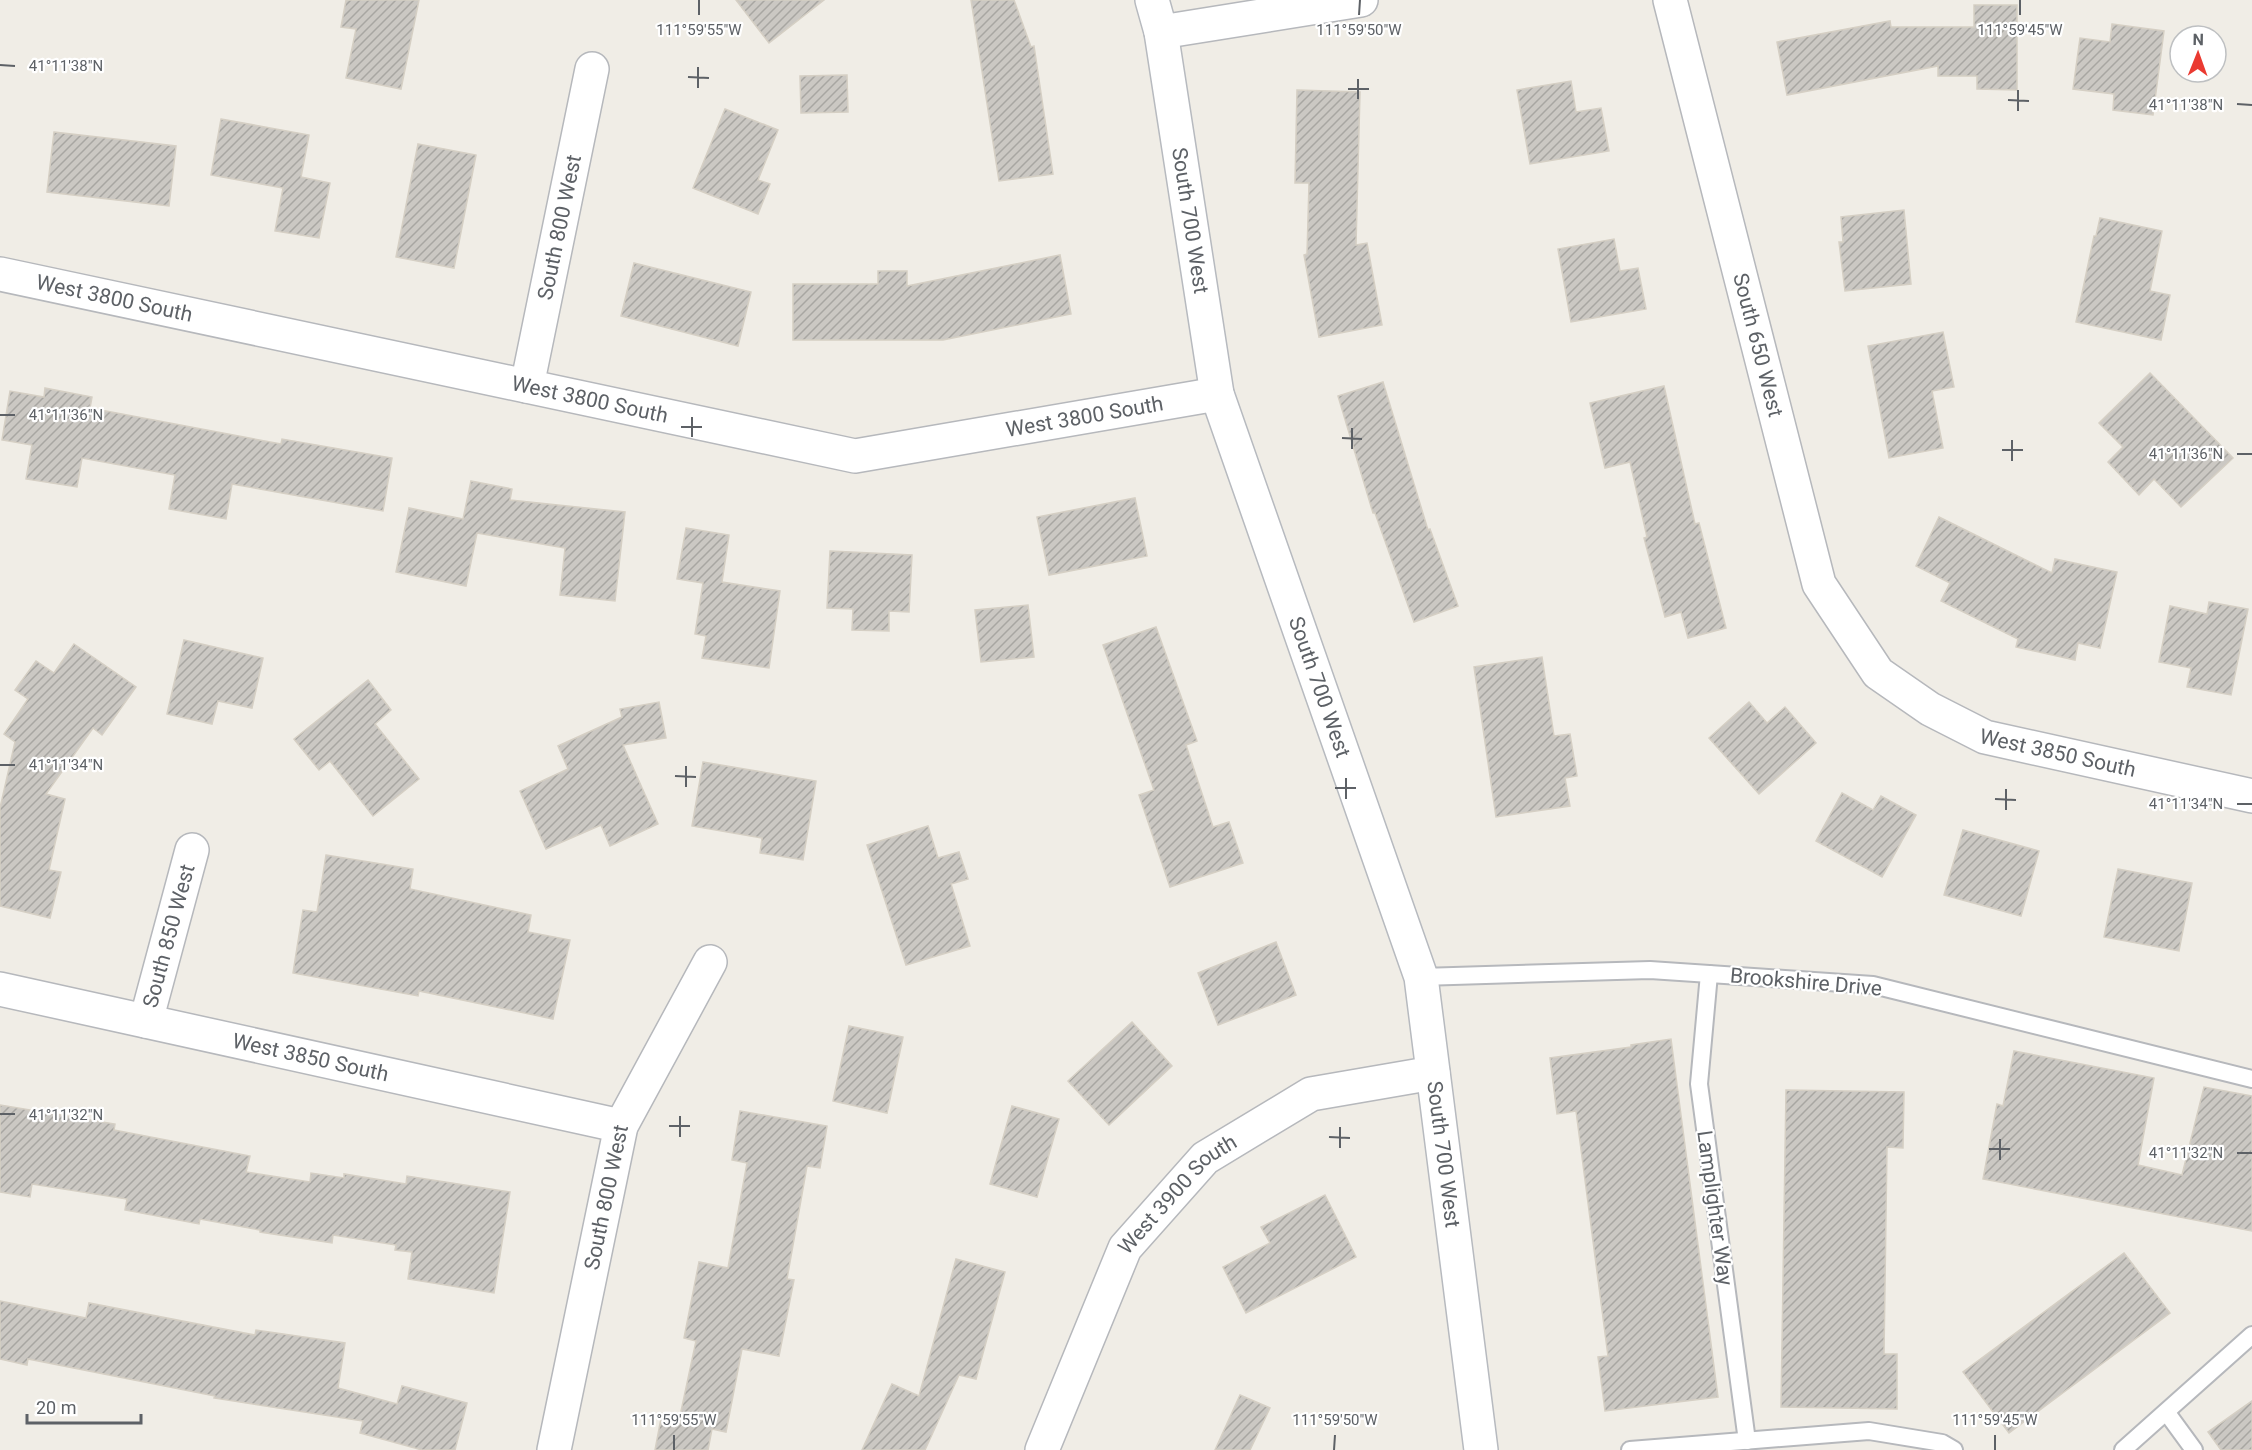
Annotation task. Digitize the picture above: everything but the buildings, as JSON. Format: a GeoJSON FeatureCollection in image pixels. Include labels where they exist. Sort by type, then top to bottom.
{"type":"FeatureCollection","features":[{"type":"Feature","properties":{"kind":"street","name":"South 700 West"},"geometry":{"type":"LineString","coordinates":[[1152,0],[1161,32],[1217,394],[1421,977],[1481,1450]]}},
{"type":"Feature","properties":{"kind":"street"},"geometry":{"type":"LineString","coordinates":[[1161,32],[1361,0]]}},
{"type":"Feature","properties":{"kind":"street","name":"South 650 West"},"geometry":{"type":"LineString","coordinates":[[1670,0],[1819,584],[1878,673]]}},
{"type":"Feature","properties":{"kind":"street","name":"South 800 West"},"geometry":{"type":"LineString","coordinates":[[527,386],[592,69]]}},
{"type":"Feature","properties":{"kind":"street","name":"West 3800 South"},"geometry":{"type":"LineString","coordinates":[[0,274],[855,456],[1217,394]]}},
{"type":"Feature","properties":{"kind":"street","name":"West 3850 South"},"geometry":{"type":"LineString","coordinates":[[1878,673],[1930,709],[1985,737],[2252,796]]}},
{"type":"Feature","properties":{"kind":"street","name":"South 850 West"},"geometry":{"type":"LineString","coordinates":[[146,1021],[192,850]]}},
{"type":"Feature","properties":{"kind":"street","name":"South 800 West"},"geometry":{"type":"LineString","coordinates":[[554,1450],[621,1126],[710,962]]}},
{"type":"Feature","properties":{"kind":"street","name":"West 3850 South"},"geometry":{"type":"LineString","coordinates":[[0,989],[621,1126]]}},
{"type":"Feature","properties":{"kind":"street","name":"West 3900 South"},"geometry":{"type":"LineString","coordinates":[[1042,1450],[1125,1248],[1205,1158],[1311,1094],[1433,1073]]}},
{"type":"Feature","properties":{"kind":"lane","name":"Brookshire Drive"},"geometry":{"type":"LineString","coordinates":[[1421,977],[1650,970],[1873,985],[2252,1079]]}},
{"type":"Feature","properties":{"kind":"lane","name":"Lamplighter Way"},"geometry":{"type":"LineString","coordinates":[[1709,974],[1699,1084],[1747,1441]]}},
{"type":"Feature","properties":{"kind":"lane"},"geometry":{"type":"LineString","coordinates":[[2123,1450],[2252,1335]]}},
{"type":"Feature","properties":{"kind":"lane"},"geometry":{"type":"LineString","coordinates":[[2166,1413],[2194,1450]]}},
{"type":"Feature","properties":{"kind":"lane"},"geometry":{"type":"LineString","coordinates":[[1630,1450],[1869,1431],[1942,1443],[1954,1450]]}}]}
